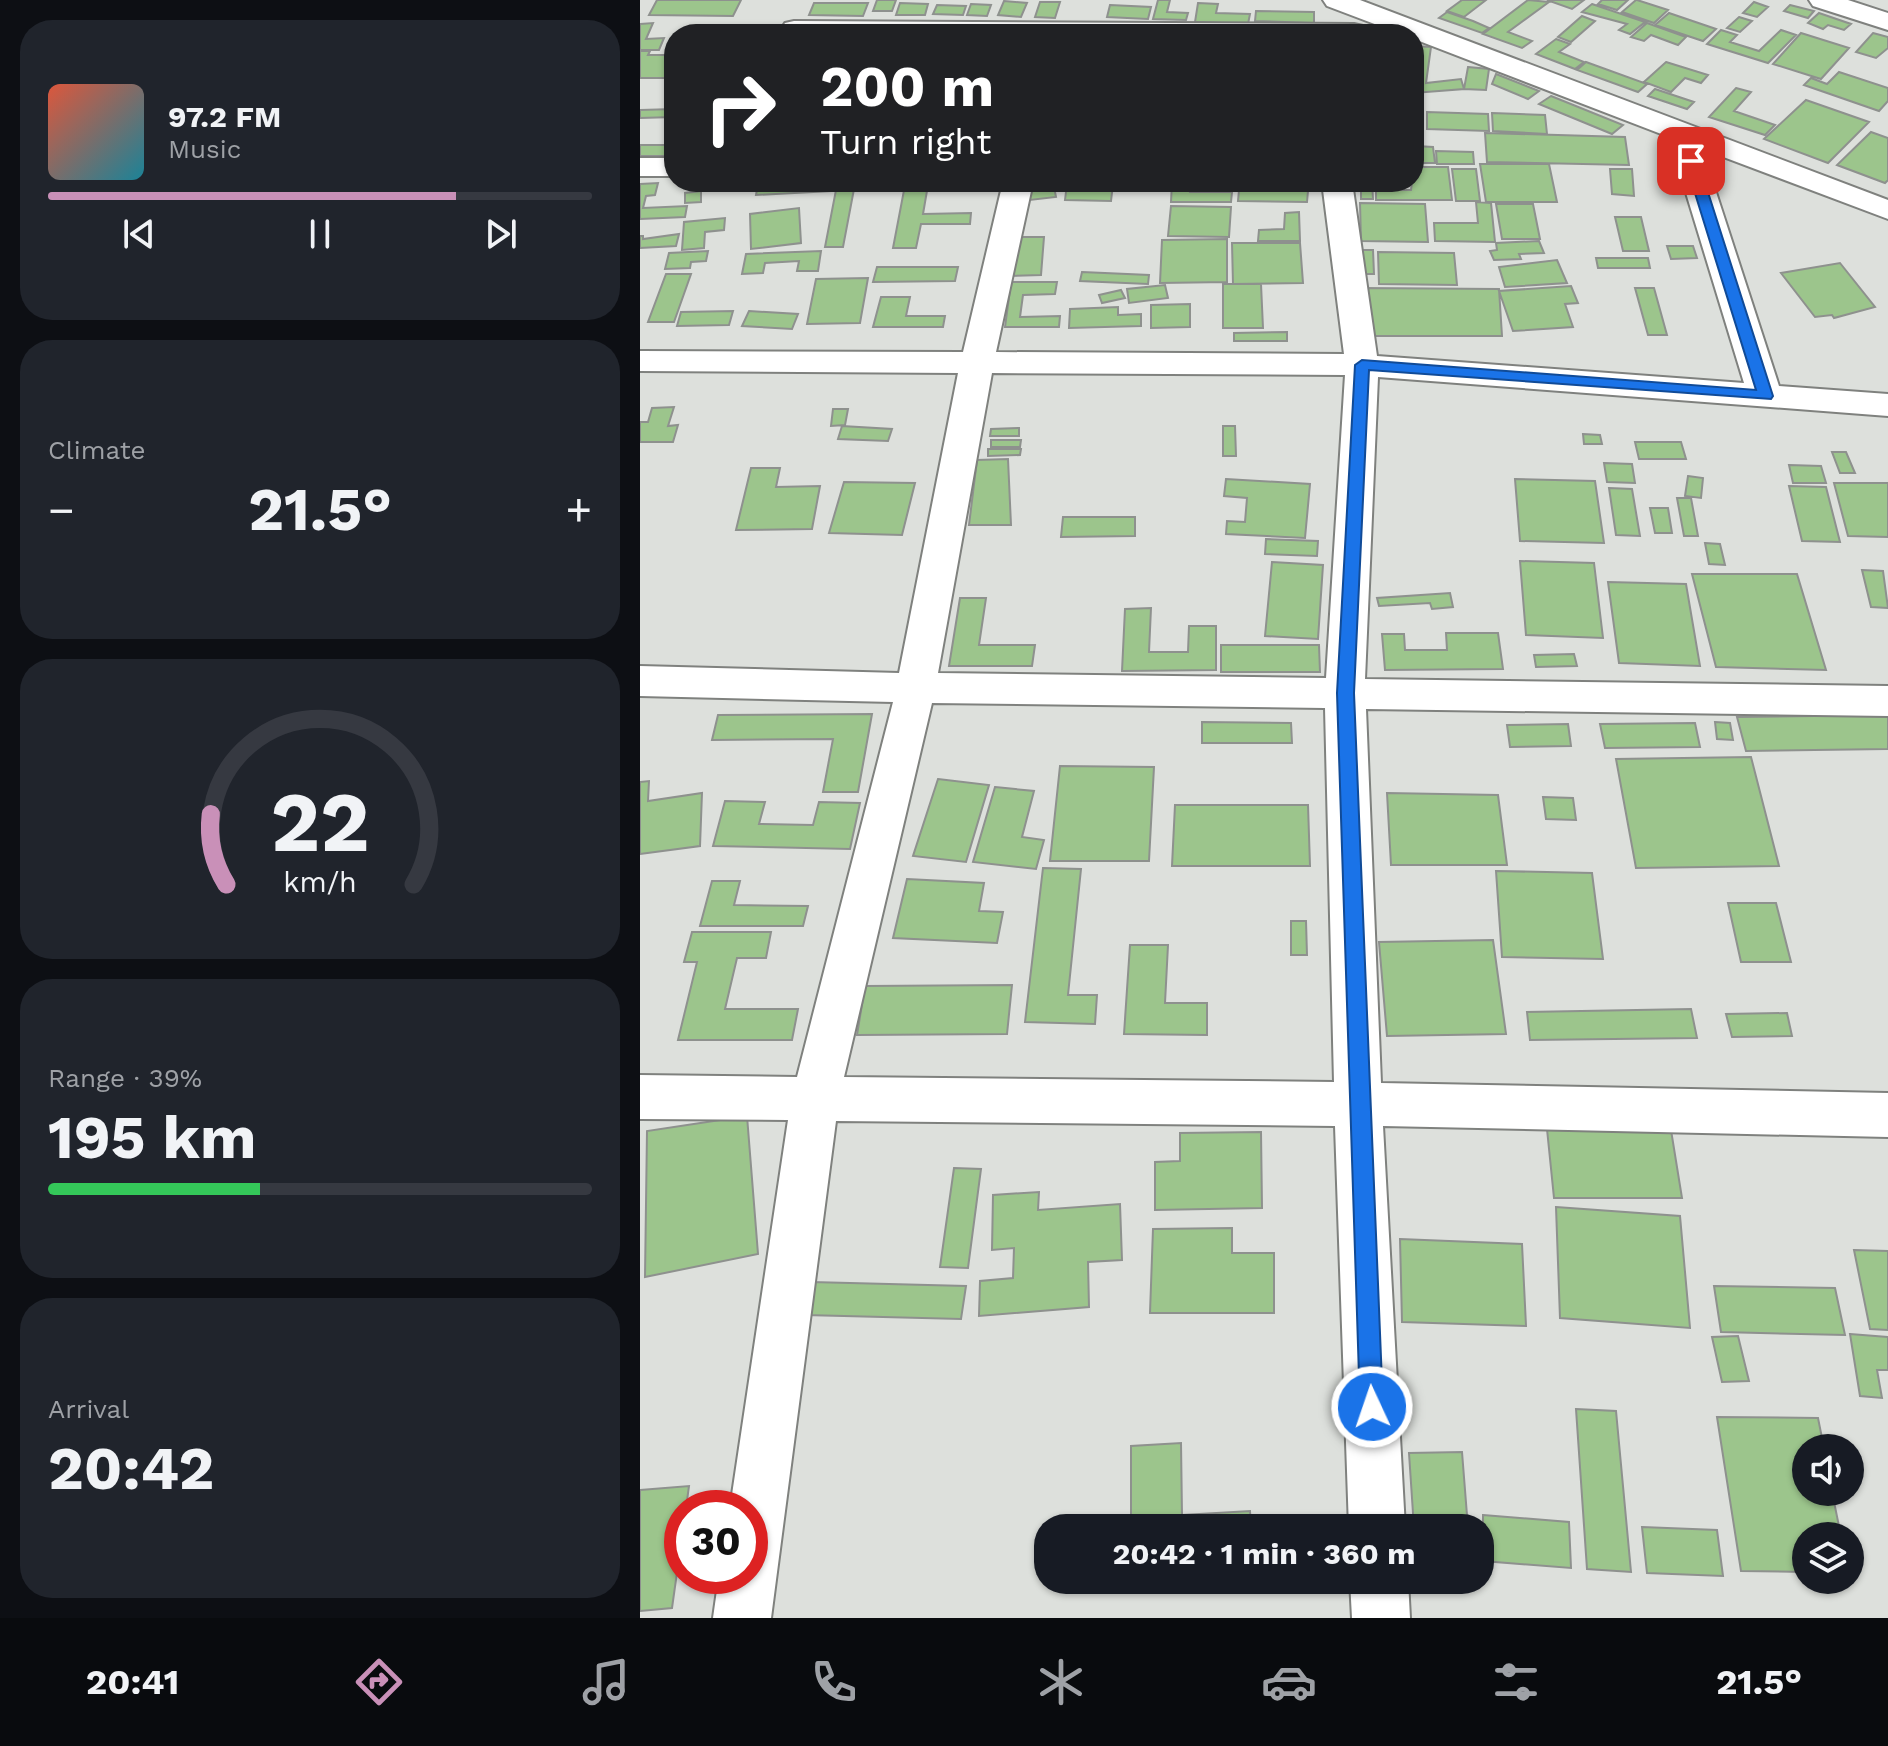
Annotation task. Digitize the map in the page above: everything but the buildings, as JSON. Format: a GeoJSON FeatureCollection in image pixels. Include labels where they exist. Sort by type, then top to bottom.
{"type":"FeatureCollection","features":[{"type":"Feature","properties":{"kind":"street"},"geometry":{"type":"LineString","coordinates":[[795,24],[801,0]]}},
{"type":"Feature","properties":{"kind":"street"},"geometry":{"type":"LineString","coordinates":[[1822,0],[1888,22]]}},
{"type":"Feature","properties":{"kind":"street"},"geometry":{"type":"LineString","coordinates":[[1223,24],[1350,18]]}},
{"type":"Feature","properties":{"kind":"street"},"geometry":{"type":"LineString","coordinates":[[1424,43],[1682,131],[1888,210]]}},
{"type":"Feature","properties":{"kind":"street"},"geometry":{"type":"LineString","coordinates":[[1682,131],[1765,396]]}},
{"type":"Feature","properties":{"kind":"street"},"geometry":{"type":"LineString","coordinates":[[640,167],[664,167]]}},
{"type":"Feature","properties":{"kind":"street"},"geometry":{"type":"LineString","coordinates":[[760,1490],[815,1100],[916,688],[977,363],[1016,192]]}},
{"type":"Feature","properties":{"kind":"street"},"geometry":{"type":"LineString","coordinates":[[1338,192],[1362,365],[1345,693],[1358,1104],[1376,1514]]}},
{"type":"Feature","properties":{"kind":"street"},"geometry":{"type":"LineString","coordinates":[[640,361],[1362,365],[1888,405]]}},
{"type":"Feature","properties":{"kind":"street"},"geometry":{"type":"LineString","coordinates":[[640,681],[916,688],[1888,701]]}},
{"type":"Feature","properties":{"kind":"street"},"geometry":{"type":"LineString","coordinates":[[640,1097],[1358,1104],[1888,1115]]}},
{"type":"Feature","properties":{"kind":"street"},"geometry":{"type":"LineString","coordinates":[[742,1618],[745,1594]]}},
{"type":"Feature","properties":{"kind":"street"},"geometry":{"type":"LineString","coordinates":[[1380,1594],[1383,1618],[1408,1618]]}},
{"type":"Feature","properties":{"kind":"route"},"geometry":{"type":"LineString","coordinates":[[1372,1407],[1358,1104],[1345,693],[1362,365],[1765,396],[1691,161]]}}]}
